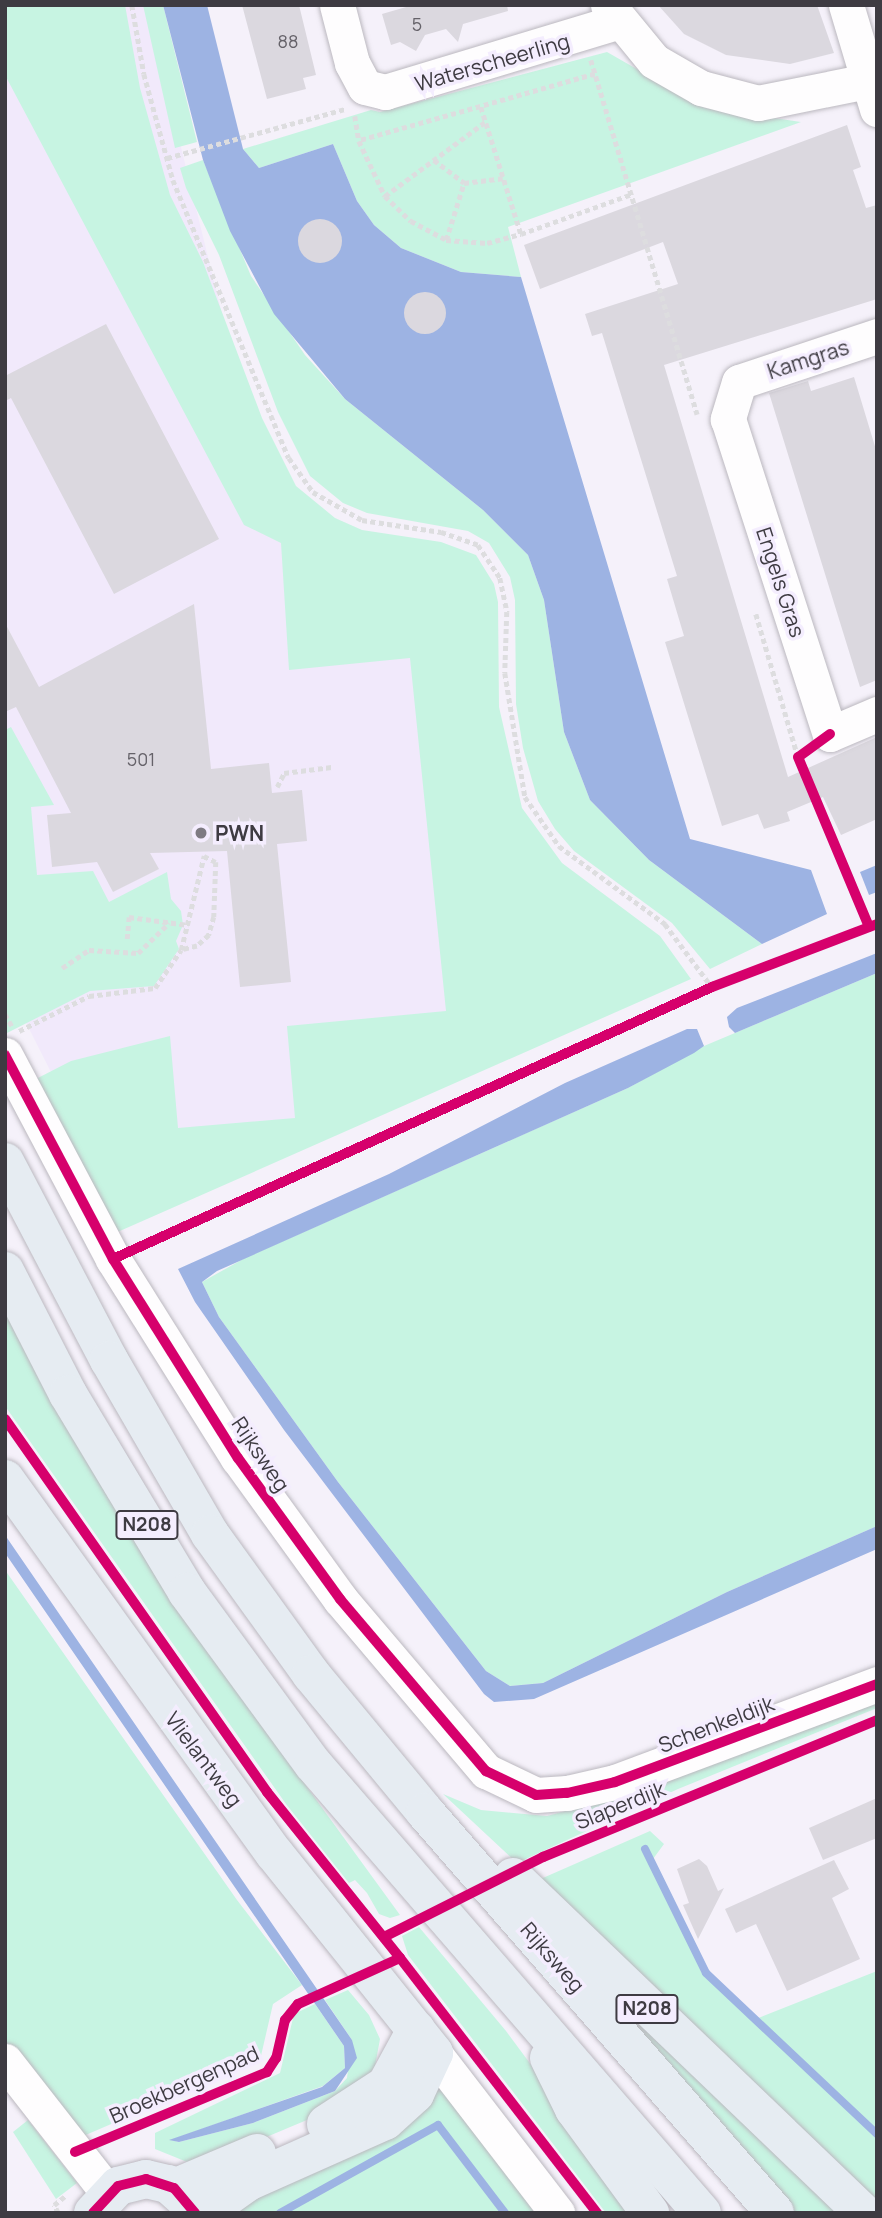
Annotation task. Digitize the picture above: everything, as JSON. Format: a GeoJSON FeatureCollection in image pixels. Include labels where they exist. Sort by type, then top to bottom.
{"type":"FeatureCollection","features":[{"type":"Feature","properties":{"kind":"main road","name":"Rijksweg"},"geometry":{"type":"LineString","coordinates":[[5,1162],[109,1360],[210,1535],[311,1674],[425,1812],[775,2213]]}},
{"type":"Feature","properties":{"kind":"main road","name":"N208"},"geometry":{"type":"LineString","coordinates":[[5,1271],[68,1394],[187,1592],[313,1764],[702,2213]]}},
{"type":"Feature","properties":{"kind":"main road","name":"Vlielantweg"},"geometry":{"type":"LineString","coordinates":[[5,1479],[266,1843],[425,2041]]}},
{"type":"Feature","properties":{"kind":"main road","name":"N208"},"geometry":{"type":"LineString","coordinates":[[425,1812],[499,1863],[863,2213]]}},
{"type":"Feature","properties":{"kind":"main road","name":"N208"},"geometry":{"type":"LineString","coordinates":[[528,2015],[574,2109],[650,2213]]}},
{"type":"Feature","properties":{"kind":"main road"},"geometry":{"type":"LineString","coordinates":[[101,2203],[125,2182],[146,2179],[184,2200],[353,2110],[386,2085],[425,2041]]}},
{"type":"Feature","properties":{"kind":"main road"},"geometry":{"type":"LineString","coordinates":[[204,2213],[248,2182],[385,2121],[415,2094],[425,2041]]}},
{"type":"Feature","properties":{"kind":"street","name":"Waterscheerling"},"geometry":{"type":"LineString","coordinates":[[337,5],[352,63],[365,87],[385,92],[583,36],[612,14]]}},
{"type":"Feature","properties":{"kind":"street"},"geometry":{"type":"LineString","coordinates":[[612,14],[654,61],[701,88],[758,103],[874,90],[846,5]]}},
{"type":"Feature","properties":{"kind":"street","name":"Kamgras"},"geometry":{"type":"LineString","coordinates":[[738,382],[877,336]]}},
{"type":"Feature","properties":{"kind":"street","name":"Engels Gras"},"geometry":{"type":"LineString","coordinates":[[738,382],[728,419],[830,734]]}},
{"type":"Feature","properties":{"kind":"street"},"geometry":{"type":"LineString","coordinates":[[830,734],[877,715]]}},
{"type":"Feature","properties":{"kind":"street","name":"Rijksweg"},"geometry":{"type":"LineString","coordinates":[[10,1044],[113,1259],[238,1458],[340,1599],[486,1771],[536,1795],[567,1793]]}},
{"type":"Feature","properties":{"kind":"street","name":"Schenkeldijk"},"geometry":{"type":"LineString","coordinates":[[567,1793],[615,1782],[877,1685]]}},
{"type":"Feature","properties":{"kind":"street","name":"Vlielantweg"},"geometry":{"type":"LineString","coordinates":[[425,2041],[556,2213]]}},
{"type":"Feature","properties":{"kind":"street"},"geometry":{"type":"LineString","coordinates":[[5,2061],[101,2203]]}},
{"type":"Feature","properties":{"kind":"path"},"geometry":{"type":"LineString","coordinates":[[132,5],[144,74],[167,158],[289,458],[313,492],[362,520],[441,532],[478,545],[500,578],[508,612],[505,673],[525,797],[559,846],[665,924],[712,987]]}},
{"type":"Feature","properties":{"kind":"path"},"geometry":{"type":"LineString","coordinates":[[583,36],[699,422]]}},
{"type":"Feature","properties":{"kind":"path"},"geometry":{"type":"LineString","coordinates":[[359,141],[595,74]]}},
{"type":"Feature","properties":{"kind":"path"},"geometry":{"type":"LineString","coordinates":[[167,158],[250,138],[354,106],[359,141],[385,197],[411,220],[446,240],[487,243],[521,234],[632,194]]}},
{"type":"Feature","properties":{"kind":"path"},"geometry":{"type":"LineString","coordinates":[[481,107],[521,234]]}},
{"type":"Feature","properties":{"kind":"path"},"geometry":{"type":"LineString","coordinates":[[385,197],[485,122]]}},
{"type":"Feature","properties":{"kind":"path"},"geometry":{"type":"LineString","coordinates":[[433,160],[464,183],[503,178]]}},
{"type":"Feature","properties":{"kind":"path"},"geometry":{"type":"LineString","coordinates":[[446,240],[464,183]]}},
{"type":"Feature","properties":{"kind":"path"},"geometry":{"type":"LineString","coordinates":[[755,610],[803,769]]}},
{"type":"Feature","properties":{"kind":"path"},"geometry":{"type":"LineString","coordinates":[[798,757],[830,734]]}},
{"type":"Feature","properties":{"kind":"path"},"geometry":{"type":"LineString","coordinates":[[277,787],[284,773],[332,767]]}},
{"type":"Feature","properties":{"kind":"path"},"geometry":{"type":"LineString","coordinates":[[10,1044],[89,996],[155,988],[181,950],[204,856],[216,862],[214,917],[209,935],[197,946],[181,950]]}},
{"type":"Feature","properties":{"kind":"path"},"geometry":{"type":"LineString","coordinates":[[127,939],[129,917],[188,925]]}},
{"type":"Feature","properties":{"kind":"path"},"geometry":{"type":"LineString","coordinates":[[62,968],[89,950],[138,953],[152,945],[169,923]]}},
{"type":"Feature","properties":{"kind":"path"},"geometry":{"type":"LineString","coordinates":[[699,993],[724,983]]}},
{"type":"Feature","properties":{"kind":"shaded area"},"geometry":{"type":"Polygon","coordinates":[[[5,5],[146,5],[254,444],[429,640],[474,1063],[118,1205],[5,981],[5,5]]]}},
{"type":"Feature","properties":{"kind":"green space"},"geometry":{"type":"Polygon","coordinates":[[[5,5],[125,5],[140,88],[170,195],[203,262],[262,418],[296,486],[335,518],[362,530],[441,542],[476,555],[494,584],[498,602],[499,707],[522,808],[562,863],[660,936],[691,979],[113,1234],[32,1081],[71,1061],[170,1036],[178,1128],[295,1118],[287,1026],[446,1011],[410,658],[289,670],[281,543],[244,525],[5,75],[5,5]]]}},
{"type":"Feature","properties":{"kind":"green space"},"geometry":{"type":"Polygon","coordinates":[[[143,5],[163,5],[197,142],[175,148],[143,5]]]}},
{"type":"Feature","properties":{"kind":"green space"},"geometry":{"type":"Polygon","coordinates":[[[607,52],[705,108],[801,122],[508,227],[521,277],[461,272],[401,248],[374,225],[357,201],[333,144],[259,168],[243,149],[371,110],[380,112],[607,52]]]}},
{"type":"Feature","properties":{"kind":"green space"},"geometry":{"type":"Polygon","coordinates":[[[203,160],[251,276],[305,355],[345,399],[483,510],[528,555],[544,600],[564,732],[590,800],[649,860],[762,944],[710,969],[672,923],[574,851],[555,829],[538,801],[523,748],[516,704],[515,600],[510,577],[489,543],[468,531],[367,513],[343,503],[310,476],[278,412],[219,255],[186,188],[180,168],[203,160]]]}},
{"type":"Feature","properties":{"kind":"green space"},"geometry":{"type":"Polygon","coordinates":[[[11,727],[54,805],[31,807],[37,875],[93,871],[109,902],[167,872],[171,899],[181,911],[183,925],[176,941],[179,949],[154,986],[90,991],[7,1033],[5,730],[11,727]]]}},
{"type":"Feature","properties":{"kind":"green space"},"geometry":{"type":"Polygon","coordinates":[[[877,973],[877,1526],[727,1592],[543,1683],[510,1686],[486,1671],[338,1482],[219,1317],[202,1282],[245,1258],[628,1088],[704,1046],[877,973]]]}},
{"type":"Feature","properties":{"kind":"green space"},"geometry":{"type":"Polygon","coordinates":[[[5,1309],[227,1677],[400,1915],[390,1918],[379,1914],[367,1893],[355,1880],[349,1883],[286,1804],[5,1406],[5,1309]]]}},
{"type":"Feature","properties":{"kind":"green space"},"geometry":{"type":"Polygon","coordinates":[[[5,1570],[237,1900],[302,1985],[273,2004],[260,2060],[81,2137],[5,2043],[5,1570]]]}},
{"type":"Feature","properties":{"kind":"green space"},"geometry":{"type":"Polygon","coordinates":[[[877,1701],[877,1708],[678,1789],[517,1863],[443,1794],[481,1810],[547,1816],[620,1796],[877,1701]]]}},
{"type":"Feature","properties":{"kind":"green space"},"geometry":{"type":"Polygon","coordinates":[[[650,1831],[664,1844],[653,1859],[704,1969],[756,2019],[877,1971],[877,2206],[536,1881],[650,1831]]]}},
{"type":"Feature","properties":{"kind":"green space"},"geometry":{"type":"Polygon","coordinates":[[[419,1927],[506,2031],[641,2213],[606,2213],[408,1955],[402,1936],[419,1927]]]}},
{"type":"Feature","properties":{"kind":"green space"},"geometry":{"type":"Polygon","coordinates":[[[567,1948],[838,2213],[793,2213],[567,1948]]]}},
{"type":"Feature","properties":{"kind":"green space"},"geometry":{"type":"Polygon","coordinates":[[[348,1990],[369,2015],[380,2039],[375,2066],[360,2088],[314,2117],[197,2166],[155,2149],[155,2133],[280,2073],[294,2014],[315,2004],[344,2046],[345,2068],[323,2086],[171,2140],[179,2142],[253,2123],[335,2091],[347,2078],[352,2040],[325,2000],[348,1990]]]}},
{"type":"Feature","properties":{"kind":"green space"},"geometry":{"type":"Polygon","coordinates":[[[441,2081],[535,2213],[223,2213],[441,2081]]]}},
{"type":"Feature","properties":{"kind":"green space"},"geometry":{"type":"Polygon","coordinates":[[[28,2120],[77,2183],[56,2199],[13,2132],[28,2120]]]}},
{"type":"Feature","properties":{"kind":"water"},"geometry":{"type":"Polygon","coordinates":[[[163,5],[207,5],[243,149],[259,168],[333,144],[357,201],[374,225],[401,248],[461,272],[521,277],[690,839],[811,870],[827,914],[762,944],[649,860],[590,800],[564,732],[544,600],[528,555],[483,510],[345,399],[274,314],[230,231],[203,160],[163,5]]]}},
{"type":"Feature","properties":{"kind":"water"},"geometry":{"type":"Polygon","coordinates":[[[877,865],[877,892],[869,895],[860,872],[877,865]]]}},
{"type":"Feature","properties":{"kind":"water"},"geometry":{"type":"Polygon","coordinates":[[[877,953],[877,973],[735,1033],[729,1027],[727,1017],[737,1008],[877,953]]]}},
{"type":"Feature","properties":{"kind":"water"},"geometry":{"type":"Polygon","coordinates":[[[687,1029],[697,1029],[704,1046],[628,1088],[217,1271],[202,1282],[219,1317],[338,1482],[486,1671],[510,1686],[543,1683],[727,1592],[877,1526],[877,1549],[534,1699],[494,1702],[484,1694],[284,1430],[195,1302],[178,1269],[389,1174],[565,1083],[687,1029]]]}},
{"type":"Feature","properties":{"kind":"water"},"geometry":{"type":"Polygon","coordinates":[[[5,1535],[352,2040],[357,2058],[335,2091],[253,2123],[179,2142],[169,2140],[322,2087],[345,2068],[344,2046],[5,1553],[5,1535]]]}},
{"type":"Feature","properties":{"kind":"building"},"geometry":{"type":"Polygon","coordinates":[[[242,5],[299,5],[316,75],[303,78],[306,89],[267,99],[242,5]]]}},
{"type":"Feature","properties":{"kind":"building"},"geometry":{"type":"Polygon","coordinates":[[[413,5],[507,5],[508,11],[463,24],[458,42],[446,29],[425,35],[416,51],[400,42],[391,45],[382,14],[413,5]]]}},
{"type":"Feature","properties":{"kind":"building"},"geometry":{"type":"Polygon","coordinates":[[[658,5],[817,5],[834,53],[790,64],[726,55],[684,34],[658,5]]]}},
{"type":"Feature","properties":{"kind":"building"},"geometry":{"type":"Polygon","coordinates":[[[847,125],[861,167],[853,170],[866,208],[877,205],[877,299],[664,365],[788,777],[877,737],[877,819],[841,835],[823,797],[787,812],[790,821],[764,829],[758,814],[722,826],[665,642],[684,636],[667,579],[677,576],[602,333],[592,336],[585,314],[678,284],[663,242],[540,289],[524,245],[847,125]]]}},
{"type":"Feature","properties":{"kind":"building"},"geometry":{"type":"Polygon","coordinates":[[[320,219],[335,226],[342,241],[335,256],[320,263],[305,256],[298,241],[305,226],[320,219]]]}},
{"type":"Feature","properties":{"kind":"building"},"geometry":{"type":"Polygon","coordinates":[[[425,292],[440,298],[446,313],[440,328],[425,334],[410,328],[404,313],[410,298],[425,292]]]}},
{"type":"Feature","properties":{"kind":"building"},"geometry":{"type":"Polygon","coordinates":[[[106,324],[219,539],[114,594],[11,398],[5,401],[5,376],[106,324]]]}},
{"type":"Feature","properties":{"kind":"building"},"geometry":{"type":"Polygon","coordinates":[[[854,377],[877,453],[877,680],[860,687],[769,393],[808,381],[811,391],[854,377]]]}},
{"type":"Feature","properties":{"kind":"building"},"geometry":{"type":"Polygon","coordinates":[[[194,604],[211,769],[269,763],[272,793],[302,790],[307,841],[277,844],[291,982],[240,987],[227,851],[150,853],[159,869],[113,892],[97,862],[52,867],[47,815],[71,813],[16,707],[5,712],[5,623],[39,687],[194,604]]]}},
{"type":"Feature","properties":{"kind":"building"},"geometry":{"type":"Polygon","coordinates":[[[877,1798],[877,1838],[823,1860],[809,1828],[877,1798]]]}},
{"type":"Feature","properties":{"kind":"building"},"geometry":{"type":"Polygon","coordinates":[[[699,1859],[707,1866],[718,1891],[724,1888],[698,1939],[683,1905],[689,1903],[677,1869],[699,1859]]]}},
{"type":"Feature","properties":{"kind":"building"},"geometry":{"type":"Polygon","coordinates":[[[834,1860],[849,1889],[832,1898],[860,1959],[787,1991],[756,1924],[736,1933],[725,1909],[834,1860]]]}},
{"type":"Feature","properties":{"kind":"waterway"},"geometry":{"type":"LineString","coordinates":[[645,1849],[706,1973],[877,2134]]}},
{"type":"Feature","properties":{"kind":"waterway"},"geometry":{"type":"LineString","coordinates":[[280,2213],[438,2125],[505,2213]]}},
{"type":"Feature","properties":{"kind":"cycle path"},"geometry":{"type":"LineString","coordinates":[[830,734],[798,757],[869,927]]}},
{"type":"Feature","properties":{"kind":"cycle path"},"geometry":{"type":"LineString","coordinates":[[113,1259],[712,987],[877,924]]}},
{"type":"Feature","properties":{"kind":"cycle path","name":"Slaperdijk"},"geometry":{"type":"LineString","coordinates":[[5,1055],[113,1259],[238,1458],[340,1599],[486,1771],[536,1795],[567,1793],[615,1782],[877,1684]]}},
{"type":"Feature","properties":{"kind":"cycle path","name":"Broekbergenpad"},"geometry":{"type":"LineString","coordinates":[[5,1419],[267,1792],[400,1958],[298,2004],[285,2020],[276,2058],[267,2072],[75,2152]]}},
{"type":"Feature","properties":{"kind":"cycle path","name":"Slaperdijk"},"geometry":{"type":"LineString","coordinates":[[384,1937],[543,1857],[877,1720]]}},
{"type":"Feature","properties":{"kind":"cycle path"},"geometry":{"type":"LineString","coordinates":[[400,1958],[597,2213]]}},
{"type":"Feature","properties":{"kind":"cycle path"},"geometry":{"type":"LineString","coordinates":[[93,2213],[118,2186],[146,2179],[174,2188],[195,2213]]}},
{"type":"Feature","properties":{"kind":"place","name":"PWN"},"geometry":{"type":"Point","coordinates":[201,833]}}]}
